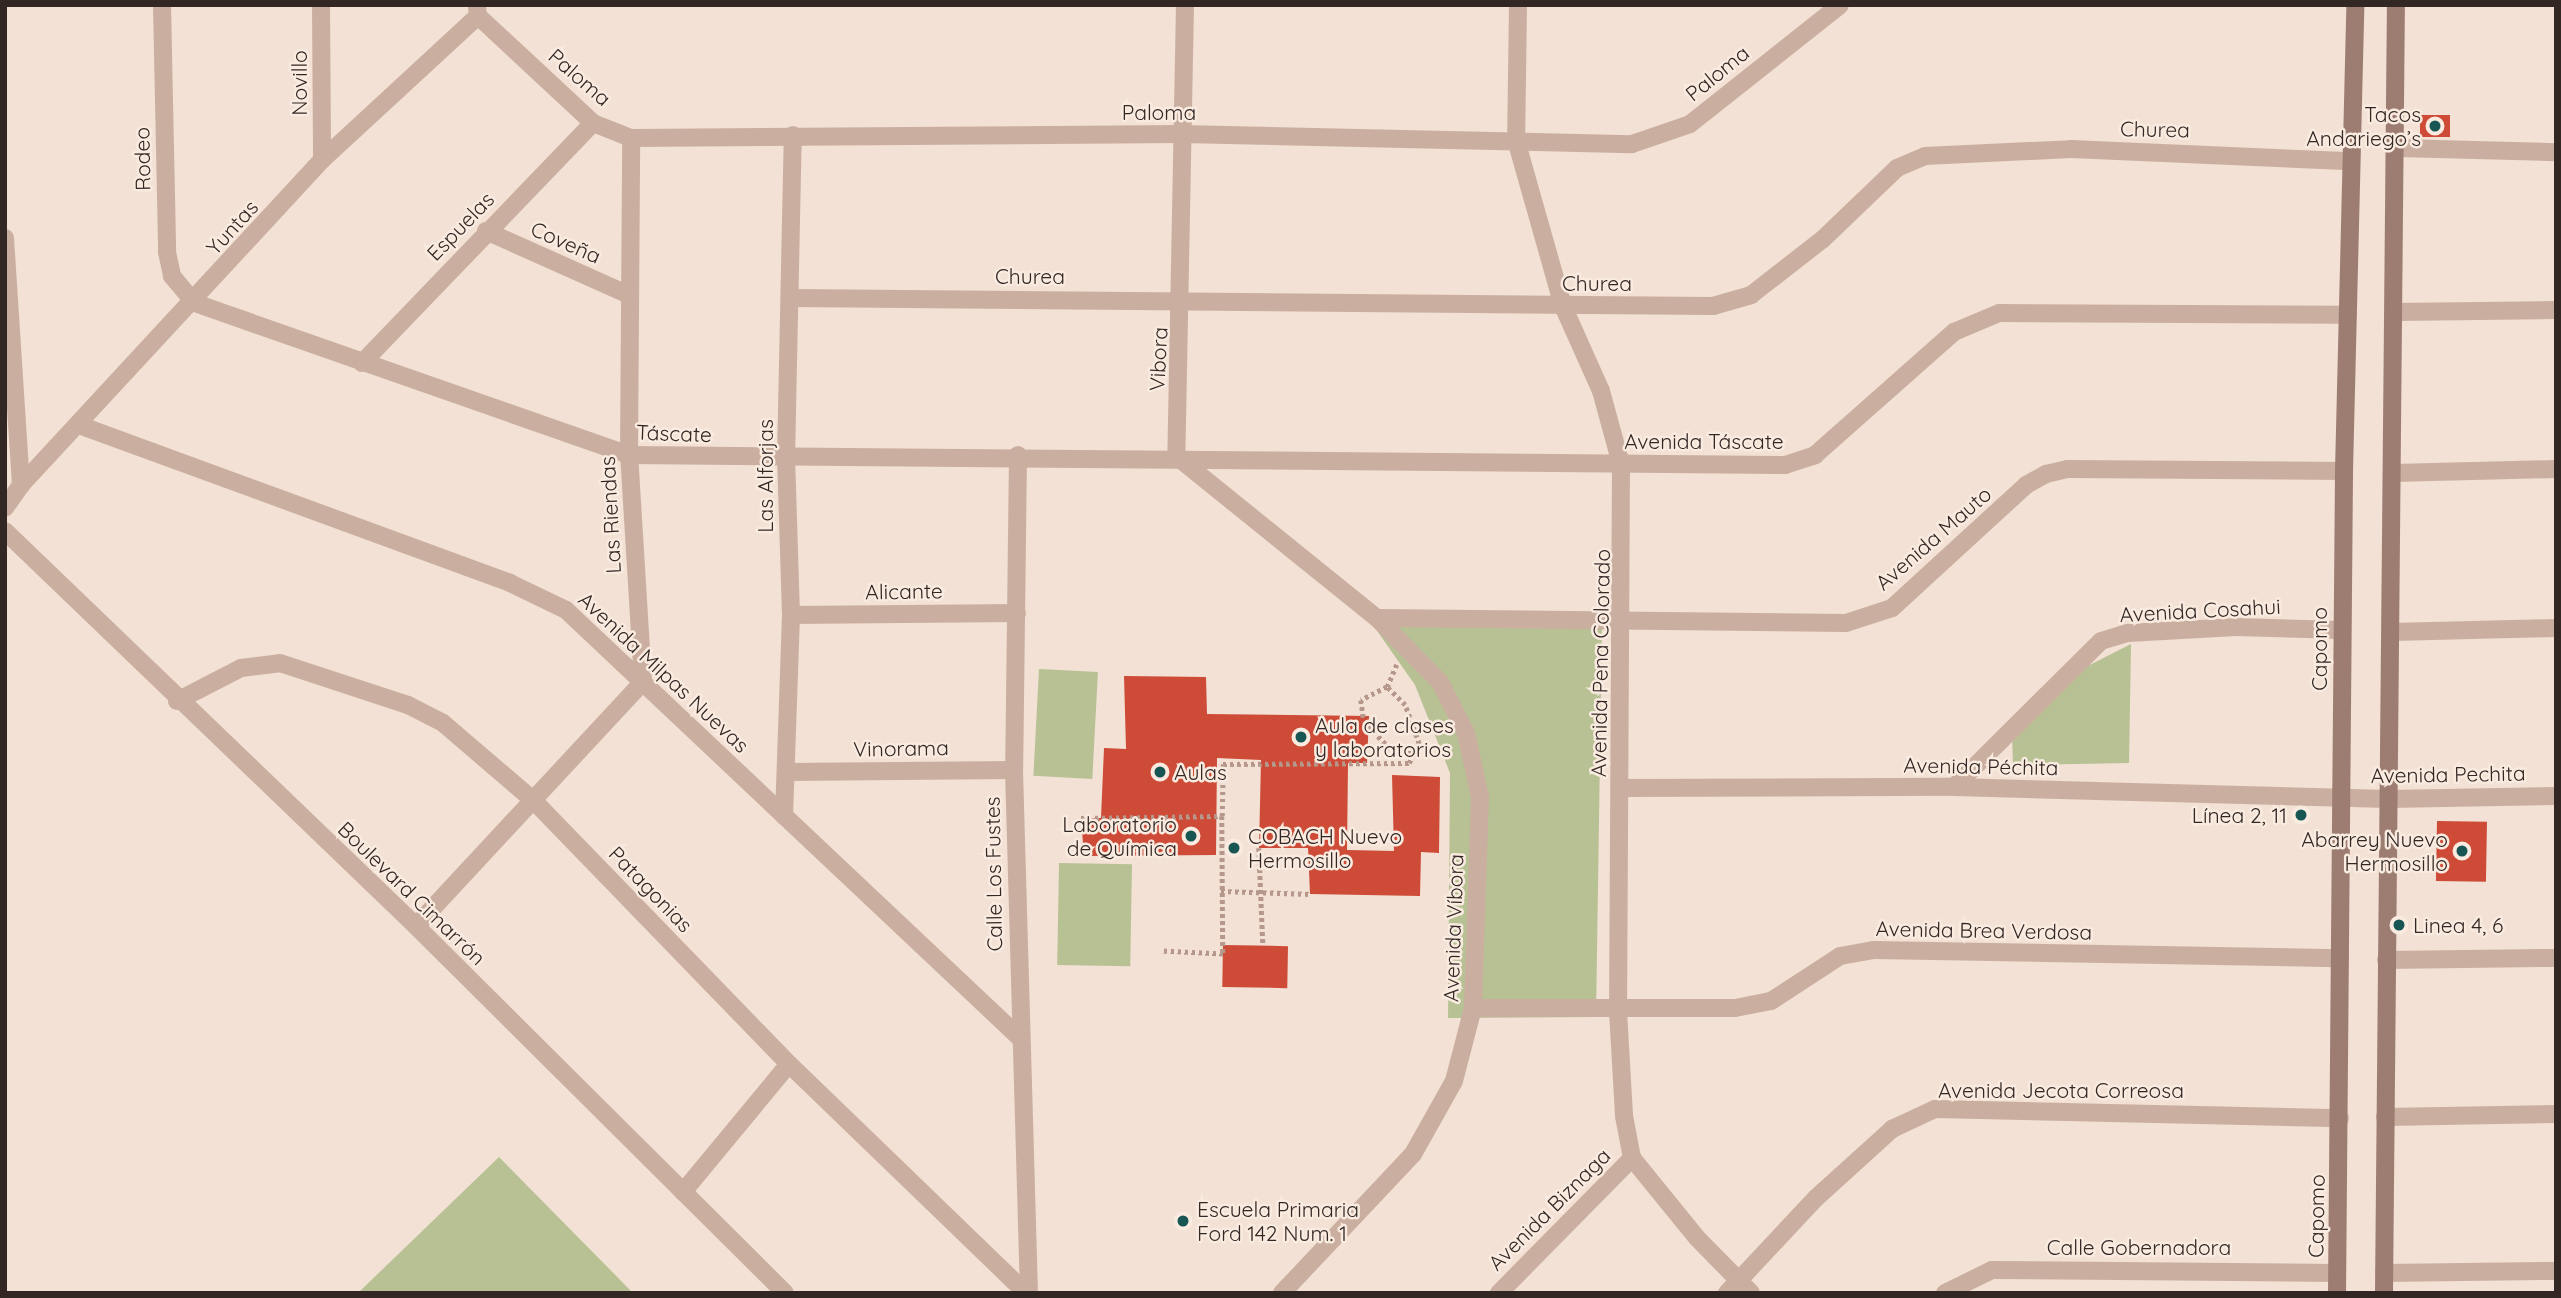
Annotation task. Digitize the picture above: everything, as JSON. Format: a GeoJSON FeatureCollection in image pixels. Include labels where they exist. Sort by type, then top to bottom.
{"type":"FeatureCollection","features":[{"type":"Feature","properties":{"kind":"main road","name":"Capomo"},"geometry":{"type":"LineString","coordinates":[[2337,1293],[2344,471],[2355,5]]}},
{"type":"Feature","properties":{"kind":"main road"},"geometry":{"type":"LineString","coordinates":[[2384,1293],[2398,148],[2396,5]]}},
{"type":"Feature","properties":{"kind":"street","name":"Rodeo"},"geometry":{"type":"LineString","coordinates":[[162,5],[167,252],[172,276],[195,303]]}},
{"type":"Feature","properties":{"kind":"street","name":"Novillo"},"geometry":{"type":"LineString","coordinates":[[321,5],[322,160]]}},
{"type":"Feature","properties":{"kind":"street","name":"Vibora"},"geometry":{"type":"LineString","coordinates":[[1176,456],[1183,299],[1182,134],[1185,5]]}},
{"type":"Feature","properties":{"kind":"street","name":"Avenida Pena Colorado"},"geometry":{"type":"LineString","coordinates":[[1518,5],[1516,140],[1563,306],[1601,391],[1621,464],[1624,621],[1619,1076],[1632,1158]]}},
{"type":"Feature","properties":{"kind":"street","name":"Paloma"},"geometry":{"type":"LineString","coordinates":[[478,10],[593,122],[631,138],[1182,134],[1632,144],[1671,134],[1840,5]]}},
{"type":"Feature","properties":{"kind":"street","name":"Yuntas"},"geometry":{"type":"LineString","coordinates":[[5,508],[21,485],[195,303],[322,160],[478,10]]}},
{"type":"Feature","properties":{"kind":"street","name":"Espuelas"},"geometry":{"type":"LineString","coordinates":[[362,363],[593,122]]}},
{"type":"Feature","properties":{"kind":"street","name":"Las Alforjas"},"geometry":{"type":"LineString","coordinates":[[784,816],[791,615],[786,459],[793,135]]}},
{"type":"Feature","properties":{"kind":"street","name":"Las Riendas"},"geometry":{"type":"LineString","coordinates":[[631,138],[627,294],[629,455],[643,682]]}},
{"type":"Feature","properties":{"kind":"street"},"geometry":{"type":"LineString","coordinates":[[2398,148],[2556,152]]}},
{"type":"Feature","properties":{"kind":"street","name":"Churea"},"geometry":{"type":"LineString","coordinates":[[791,298],[1183,299],[1563,306],[1732,303],[1751,295],[1822,239],[1897,168],[1925,156],[2071,149],[2351,161]]}},
{"type":"Feature","properties":{"kind":"street","name":"Coveña"},"geometry":{"type":"LineString","coordinates":[[486,231],[627,294]]}},
{"type":"Feature","properties":{"kind":"street"},"geometry":{"type":"LineString","coordinates":[[5,238],[21,485]]}},
{"type":"Feature","properties":{"kind":"street","name":"Táscate"},"geometry":{"type":"LineString","coordinates":[[195,303],[629,455],[786,459],[1018,455],[1176,456]]}},
{"type":"Feature","properties":{"kind":"street"},"geometry":{"type":"LineString","coordinates":[[2395,312],[2556,310]]}},
{"type":"Feature","properties":{"kind":"street","name":"Avenida Táscate"},"geometry":{"type":"LineString","coordinates":[[1176,456],[1621,464],[1800,462],[1882,399],[1954,332],[1999,313],[2348,315]]}},
{"type":"Feature","properties":{"kind":"street","name":"Avenida Milpas Nuevas"},"geometry":{"type":"LineString","coordinates":[[79,425],[541,595],[566,610],[1019,1037]]}},
{"type":"Feature","properties":{"kind":"street","name":"Calle Los Fustes"},"geometry":{"type":"LineString","coordinates":[[1018,455],[1014,770],[1019,1037],[1028,1293]]}},
{"type":"Feature","properties":{"kind":"street"},"geometry":{"type":"LineString","coordinates":[[1176,456],[1377,618]]}},
{"type":"Feature","properties":{"kind":"street","name":"Avenida Mauto"},"geometry":{"type":"LineString","coordinates":[[1377,618],[1778,624],[1868,618],[1902,599],[2026,485],[2067,469],[2344,471]]}},
{"type":"Feature","properties":{"kind":"street"},"geometry":{"type":"LineString","coordinates":[[2393,472],[2556,469]]}},
{"type":"Feature","properties":{"kind":"street","name":"Boulevard Cimarrón"},"geometry":{"type":"LineString","coordinates":[[5,531],[177,701],[416,926],[785,1293]]}},
{"type":"Feature","properties":{"kind":"street","name":"Alicante"},"geometry":{"type":"LineString","coordinates":[[791,615],[1017,613]]}},
{"type":"Feature","properties":{"kind":"street","name":"Avenida Víbora"},"geometry":{"type":"LineString","coordinates":[[1282,1293],[1413,1154],[1454,1081],[1473,1008],[1480,797],[1476,766],[1440,682],[1377,618]]}},
{"type":"Feature","properties":{"kind":"street","name":"Avenida Cosahui"},"geometry":{"type":"LineString","coordinates":[[1954,787],[2101,641],[2128,632],[2236,627],[2342,630]]}},
{"type":"Feature","properties":{"kind":"street"},"geometry":{"type":"LineString","coordinates":[[2392,632],[2556,628]]}},
{"type":"Feature","properties":{"kind":"street","name":"Patagonias"},"geometry":{"type":"LineString","coordinates":[[177,701],[242,668],[279,663],[408,705],[443,723],[534,801],[789,1064],[1028,1293]]}},
{"type":"Feature","properties":{"kind":"street"},"geometry":{"type":"LineString","coordinates":[[416,926],[643,682]]}},
{"type":"Feature","properties":{"kind":"street","name":"Vinorama"},"geometry":{"type":"LineString","coordinates":[[787,772],[1014,770]]}},
{"type":"Feature","properties":{"kind":"street","name":"Avenida Péchita"},"geometry":{"type":"LineString","coordinates":[[1621,788],[1954,787],[2341,797]]}},
{"type":"Feature","properties":{"kind":"street","name":"Avenida Pechita"},"geometry":{"type":"LineString","coordinates":[[2341,797],[2388,799],[2556,796]]}},
{"type":"Feature","properties":{"kind":"street","name":"Avenida Brea Verdosa"},"geometry":{"type":"LineString","coordinates":[[1473,1008],[1735,1008],[1770,1001],[1840,956],[1874,950],[2340,958]]}},
{"type":"Feature","properties":{"kind":"street"},"geometry":{"type":"LineString","coordinates":[[2386,961],[2556,958]]}},
{"type":"Feature","properties":{"kind":"street"},"geometry":{"type":"LineString","coordinates":[[683,1192],[789,1064]]}},
{"type":"Feature","properties":{"kind":"street","name":"Avenida Jecota Correosa"},"geometry":{"type":"LineString","coordinates":[[1739,1289],[1816,1198],[1892,1129],[1935,1109],[2340,1118]]}},
{"type":"Feature","properties":{"kind":"street"},"geometry":{"type":"LineString","coordinates":[[2385,1117],[2556,1114]]}},
{"type":"Feature","properties":{"kind":"street"},"geometry":{"type":"LineString","coordinates":[[1632,1158],[1739,1289]]}},
{"type":"Feature","properties":{"kind":"street","name":"Avenida Biznaga"},"geometry":{"type":"LineString","coordinates":[[1499,1293],[1632,1158]]}},
{"type":"Feature","properties":{"kind":"street","name":"Calle Gobernadora"},"geometry":{"type":"LineString","coordinates":[[1945,1293],[1992,1270],[2337,1273]]}},
{"type":"Feature","properties":{"kind":"street"},"geometry":{"type":"LineString","coordinates":[[2384,1273],[2556,1271]]}},
{"type":"Feature","properties":{"kind":"path"},"geometry":{"type":"LineString","coordinates":[[1404,646],[1387,687],[1361,700],[1364,721],[1394,753],[1415,752]]}},
{"type":"Feature","properties":{"kind":"path"},"geometry":{"type":"LineString","coordinates":[[1162,951],[1223,954],[1223,764],[1393,767],[1409,763],[1419,744],[1405,705],[1387,687]]}},
{"type":"Feature","properties":{"kind":"path"},"geometry":{"type":"LineString","coordinates":[[1081,818],[1222,816]]}},
{"type":"Feature","properties":{"kind":"path"},"geometry":{"type":"LineString","coordinates":[[1259,848],[1264,945]]}},
{"type":"Feature","properties":{"kind":"path"},"geometry":{"type":"LineString","coordinates":[[1221,891],[1310,894]]}},
{"type":"Feature","properties":{"kind":"green space"},"geometry":{"type":"Polygon","coordinates":[[[1366,615],[1602,626],[1596,1017],[1448,1018],[1450,773],[1415,685],[1366,615]]]}},
{"type":"Feature","properties":{"kind":"green space"},"geometry":{"type":"Polygon","coordinates":[[[2131,644],[2129,763],[2013,765],[2012,733],[2068,676],[2131,644]]]}},
{"type":"Feature","properties":{"kind":"green space"},"geometry":{"type":"Polygon","coordinates":[[[1039,669],[1098,672],[1092,779],[1033,776],[1039,669]]]}},
{"type":"Feature","properties":{"kind":"green space"},"geometry":{"type":"Polygon","coordinates":[[[1059,863],[1132,864],[1130,966],[1057,965],[1059,863]]]}},
{"type":"Feature","properties":{"kind":"green space"},"geometry":{"type":"Polygon","coordinates":[[[499,1157],[633,1293],[358,1293],[499,1157]]]}},
{"type":"Feature","properties":{"kind":"building","name":"Tacos Andariego’s"},"geometry":{"type":"Polygon","coordinates":[[[2420,115],[2450,115],[2450,137],[2420,137],[2420,115]]]}},
{"type":"Feature","properties":{"kind":"building"},"geometry":{"type":"Polygon","coordinates":[[[1124,676],[1206,677],[1207,714],[1369,716],[1367,763],[1348,763],[1347,850],[1394,851],[1392,775],[1440,777],[1439,853],[1421,852],[1420,896],[1310,894],[1308,848],[1259,848],[1261,760],[1217,758],[1216,855],[1084,856],[1081,818],[1101,818],[1104,748],[1126,749],[1124,676]]]}},
{"type":"Feature","properties":{"kind":"building","name":"Abarrey Nuevo Hermosillo"},"geometry":{"type":"Polygon","coordinates":[[[2437,821],[2487,822],[2486,882],[2436,881],[2437,821]]]}},
{"type":"Feature","properties":{"kind":"building"},"geometry":{"type":"Polygon","coordinates":[[[1223,945],[1288,946],[1287,988],[1222,987],[1223,945]]]}},
{"type":"Feature","properties":{"kind":"place","name":"Tacos Andariego’s"},"geometry":{"type":"Point","coordinates":[2435,126]}},
{"type":"Feature","properties":{"kind":"place","name":"Aula de clases y laboratorios"},"geometry":{"type":"Point","coordinates":[1301,737]}},
{"type":"Feature","properties":{"kind":"place","name":"Aulas"},"geometry":{"type":"Point","coordinates":[1160,772]}},
{"type":"Feature","properties":{"kind":"place","name":"Línea 2, 11"},"geometry":{"type":"Point","coordinates":[2301,815]}},
{"type":"Feature","properties":{"kind":"place","name":"Laboratorio de Química"},"geometry":{"type":"Point","coordinates":[1191,836]}},
{"type":"Feature","properties":{"kind":"place","name":"COBACH Nuevo Hermosillo"},"geometry":{"type":"Point","coordinates":[1234,848]}},
{"type":"Feature","properties":{"kind":"place","name":"Abarrey Nuevo Hermosillo"},"geometry":{"type":"Point","coordinates":[2462,851]}},
{"type":"Feature","properties":{"kind":"place","name":"Linea 4, 6"},"geometry":{"type":"Point","coordinates":[2399,925]}},
{"type":"Feature","properties":{"kind":"place","name":"Escuela Primaria Ford 142 Num. 1"},"geometry":{"type":"Point","coordinates":[1183,1221]}}]}
